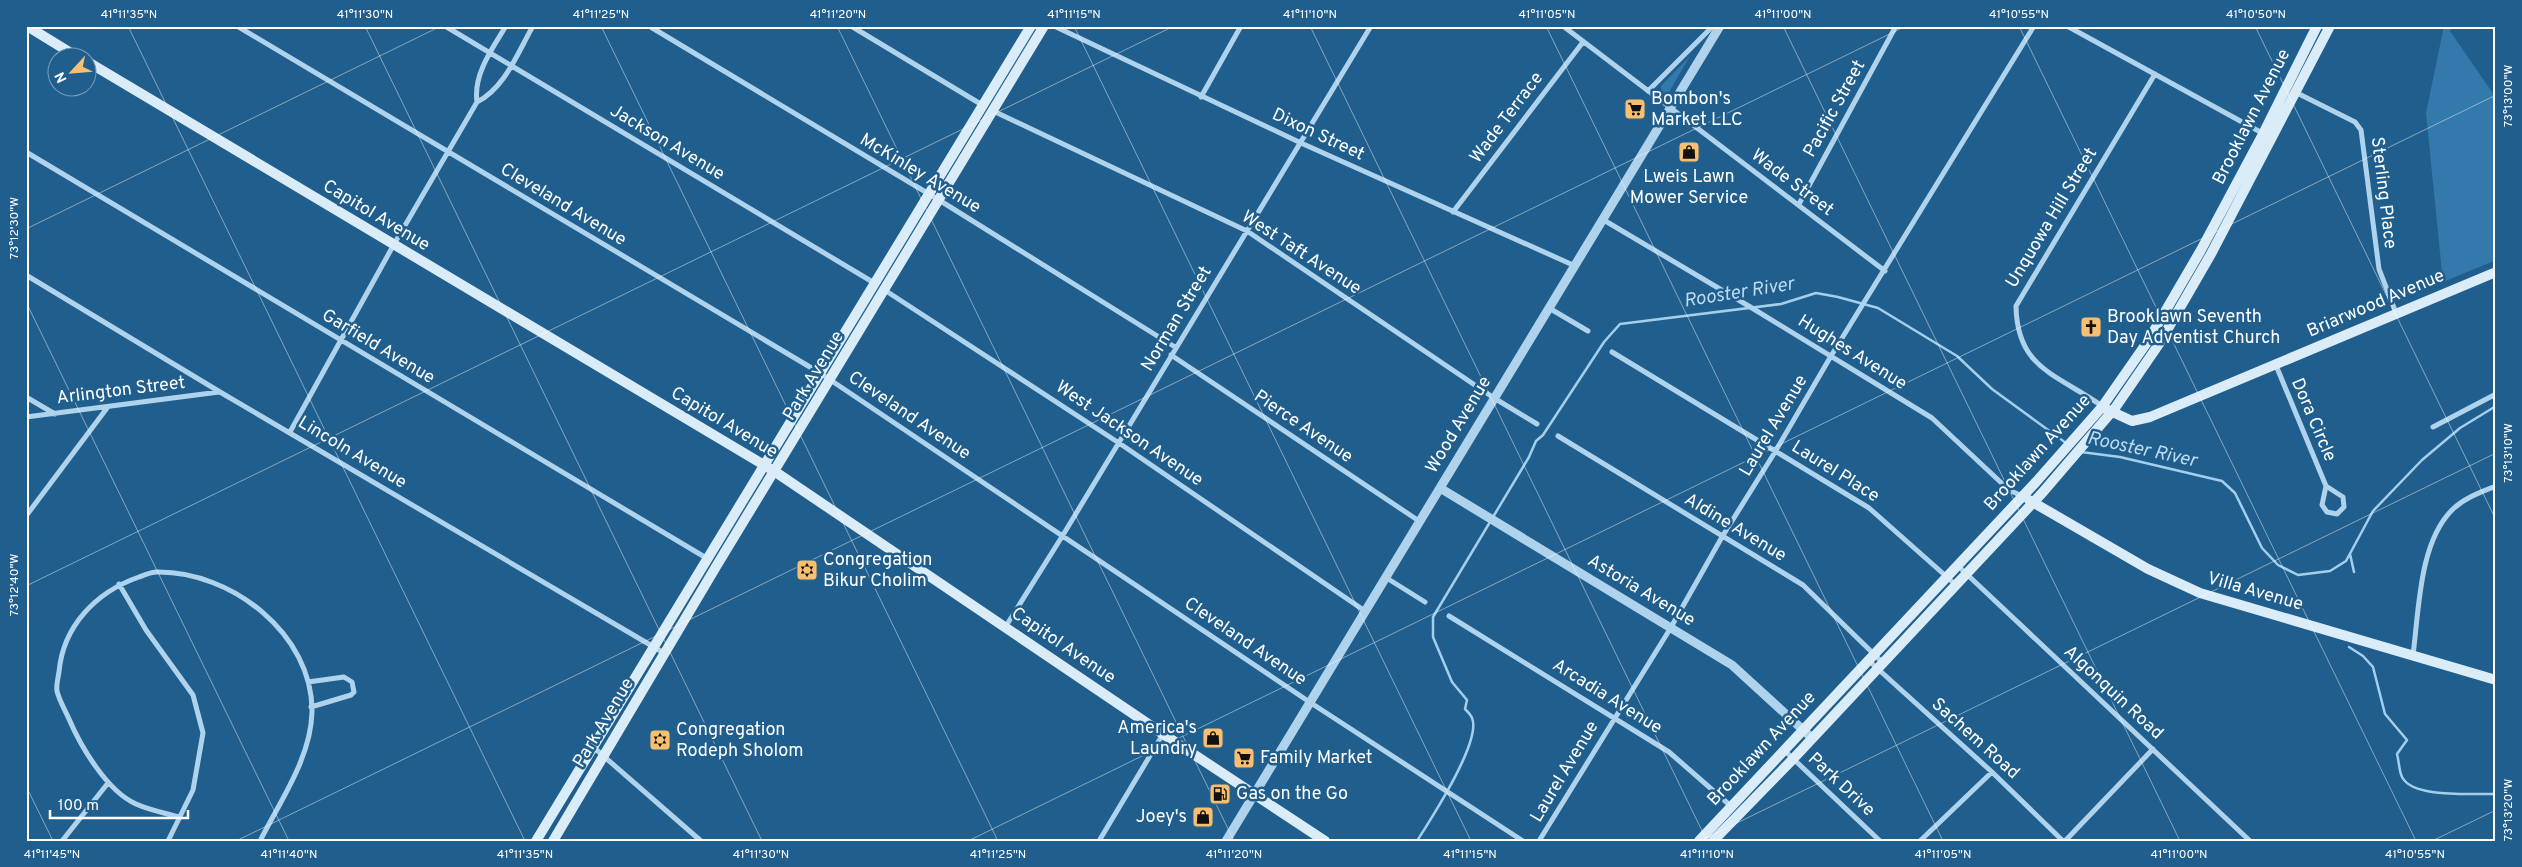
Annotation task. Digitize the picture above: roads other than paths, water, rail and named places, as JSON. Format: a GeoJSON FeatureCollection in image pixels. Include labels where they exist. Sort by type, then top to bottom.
{"type":"FeatureCollection","features":[{"type":"Feature","properties":{"kind":"main road"},"geometry":{"type":"LineString","coordinates":[[27,26],[63,48]]}},
{"type":"Feature","properties":{"kind":"main road","name":"Park Avenue"},"geometry":{"type":"LineString","coordinates":[[553,841],[717,565],[831,380],[929,194],[1031,26]]}},
{"type":"Feature","properties":{"kind":"main road","name":"Park Avenue"},"geometry":{"type":"LineString","coordinates":[[536,841],[820,372],[939,200],[1044,26]]}},
{"type":"Feature","properties":{"kind":"main road","name":"Brooklawn Avenue"},"geometry":{"type":"LineString","coordinates":[[1706,839],[1731,806],[2078,434],[2107,409],[2159,344],[2273,139],[2317,26]]}},
{"type":"Feature","properties":{"kind":"main road","name":"Brooklawn Avenue"},"geometry":{"type":"LineString","coordinates":[[1706,839],[1740,814],[1793,759],[2033,502],[2088,438],[2148,341],[2263,134],[2330,26]]}},
{"type":"Feature","properties":{"kind":"main road","name":"Capitol Avenue"},"geometry":{"type":"LineString","coordinates":[[98,68],[393,246],[763,464],[1325,841]]}},
{"type":"Feature","properties":{"kind":"main road","name":"Briarwood Avenue"},"geometry":{"type":"LineString","coordinates":[[2107,409],[2132,421],[2150,417],[2496,272]]}},
{"type":"Feature","properties":{"kind":"main road","name":"Villa Avenue"},"geometry":{"type":"LineString","coordinates":[[2022,496],[2148,569],[2200,593],[2413,654],[2496,680]]}},
{"type":"Feature","properties":{"kind":"main road"},"geometry":{"type":"LineString","coordinates":[[554,813],[564,820]]}},
{"type":"Feature","properties":{"kind":"street","name":"Cleveland Avenue"},"geometry":{"type":"LineString","coordinates":[[237,26],[447,153],[820,372],[1311,703],[1524,841]]}},
{"type":"Feature","properties":{"kind":"street","name":"Jackson Avenue"},"geometry":{"type":"LineString","coordinates":[[445,26],[880,287]]}},
{"type":"Feature","properties":{"kind":"street"},"geometry":{"type":"LineString","coordinates":[[477,102],[475,89],[490,53],[506,26]]}},
{"type":"Feature","properties":{"kind":"street"},"geometry":{"type":"LineString","coordinates":[[290,432],[393,246],[477,102],[488,97],[497,88],[533,26]]}},
{"type":"Feature","properties":{"kind":"street","name":"McKinley Avenue"},"geometry":{"type":"LineString","coordinates":[[649,26],[939,200],[1175,347]]}},
{"type":"Feature","properties":{"kind":"street","name":"West Taft Avenue"},"geometry":{"type":"LineString","coordinates":[[851,26],[992,111],[1247,231],[1494,398],[1537,424]]}},
{"type":"Feature","properties":{"kind":"street","name":"Dixon Street"},"geometry":{"type":"LineString","coordinates":[[1054,26],[1201,96],[1573,265]]}},
{"type":"Feature","properties":{"kind":"street"},"geometry":{"type":"LineString","coordinates":[[1201,96],[1241,26]]}},
{"type":"Feature","properties":{"kind":"street","name":"Norman Street"},"geometry":{"type":"LineString","coordinates":[[1006,626],[1371,26]]}},
{"type":"Feature","properties":{"kind":"street","name":"Wade Street"},"geometry":{"type":"LineString","coordinates":[[1563,26],[1885,271]]}},
{"type":"Feature","properties":{"kind":"street"},"geometry":{"type":"LineString","coordinates":[[1648,91],[1712,26]]}},
{"type":"Feature","properties":{"kind":"street","name":"Wood Avenue"},"geometry":{"type":"LineString","coordinates":[[1226,841],[1549,308],[1573,265],[1671,109],[1720,26]]}},
{"type":"Feature","properties":{"kind":"street","name":"Pacific Street"},"geometry":{"type":"LineString","coordinates":[[1799,204],[1896,26]]}},
{"type":"Feature","properties":{"kind":"street","name":"Laurel Avenue"},"geometry":{"type":"LineString","coordinates":[[1539,841],[1670,629],[1722,536],[1776,452],[1831,356],[1870,296],[2034,26]]}},
{"type":"Feature","properties":{"kind":"street"},"geometry":{"type":"LineString","coordinates":[[2067,26],[2208,106],[2273,139]]}},
{"type":"Feature","properties":{"kind":"street","name":"Wade Terrace"},"geometry":{"type":"LineString","coordinates":[[1453,212],[1583,42]]}},
{"type":"Feature","properties":{"kind":"street","name":"Unquowa Hill Street"},"geometry":{"type":"LineString","coordinates":[[2107,409],[2037,364],[2028,354],[2018,332],[2016,306],[2154,74]]}},
{"type":"Feature","properties":{"kind":"street","name":"Sterling Place"},"geometry":{"type":"LineString","coordinates":[[2292,90],[2354,122],[2361,130],[2379,269],[2396,313]]}},
{"type":"Feature","properties":{"kind":"street","name":"Garfield Avenue"},"geometry":{"type":"LineString","coordinates":[[26,152],[717,565]]}},
{"type":"Feature","properties":{"kind":"street","name":"Hughes Avenue"},"geometry":{"type":"LineString","coordinates":[[1602,219],[1932,418],[2010,490],[2022,496]]}},
{"type":"Feature","properties":{"kind":"street","name":"Lincoln Avenue"},"geometry":{"type":"LineString","coordinates":[[26,275],[220,392],[664,653]]}},
{"type":"Feature","properties":{"kind":"street","name":"West Jackson Avenue"},"geometry":{"type":"LineString","coordinates":[[880,287],[1119,443],[1365,610]]}},
{"type":"Feature","properties":{"kind":"street"},"geometry":{"type":"LineString","coordinates":[[1549,308],[1588,331]]}},
{"type":"Feature","properties":{"kind":"street","name":"Laurel Place"},"geometry":{"type":"LineString","coordinates":[[1612,352],[1869,508],[1956,585]]}},
{"type":"Feature","properties":{"kind":"street","name":"Pierce Avenue"},"geometry":{"type":"LineString","coordinates":[[1171,355],[1419,521]]}},
{"type":"Feature","properties":{"kind":"street","name":"Dora Circle"},"geometry":{"type":"LineString","coordinates":[[2275,363],[2326,486],[2322,505],[2327,512],[2337,514],[2345,503],[2340,494],[2326,486]]}},
{"type":"Feature","properties":{"kind":"street","name":"Arlington Street"},"geometry":{"type":"LineString","coordinates":[[26,417],[220,392]]}},
{"type":"Feature","properties":{"kind":"street"},"geometry":{"type":"LineString","coordinates":[[2433,427],[2496,394]]}},
{"type":"Feature","properties":{"kind":"street"},"geometry":{"type":"LineString","coordinates":[[26,397],[55,414]]}},
{"type":"Feature","properties":{"kind":"street"},"geometry":{"type":"LineString","coordinates":[[26,516],[107,408]]}},
{"type":"Feature","properties":{"kind":"street","name":"Aldine Avenue"},"geometry":{"type":"LineString","coordinates":[[1558,436],[1803,586],[1881,666]]}},
{"type":"Feature","properties":{"kind":"street"},"geometry":{"type":"LineString","coordinates":[[2413,654],[2421,592],[2432,539],[2452,510],[2476,494],[2496,486]]}},
{"type":"Feature","properties":{"kind":"street","name":"Astoria Avenue"},"geometry":{"type":"LineString","coordinates":[[1440,488],[1732,665],[1812,738]]}},
{"type":"Feature","properties":{"kind":"street","name":"Algonquin Road"},"geometry":{"type":"LineString","coordinates":[[1957,565],[2250,841]]}},
{"type":"Feature","properties":{"kind":"street"},"geometry":{"type":"LineString","coordinates":[[179,817],[134,803],[108,783],[74,732],[57,690],[60,660],[71,629],[96,599],[119,584],[155,572],[213,582],[237,594],[266,616],[288,639],[305,670],[311,707],[305,752],[260,841]]}},
{"type":"Feature","properties":{"kind":"street"},"geometry":{"type":"LineString","coordinates":[[1385,577],[1425,602]]}},
{"type":"Feature","properties":{"kind":"street"},"geometry":{"type":"LineString","coordinates":[[119,584],[146,630],[193,695],[203,732],[193,790],[168,841]]}},
{"type":"Feature","properties":{"kind":"street","name":"Arcadia Avenue"},"geometry":{"type":"LineString","coordinates":[[1449,616],[1669,752],[1740,814]]}},
{"type":"Feature","properties":{"kind":"street","name":"Sachem Road"},"geometry":{"type":"LineString","coordinates":[[1871,656],[2064,841]]}},
{"type":"Feature","properties":{"kind":"street"},"geometry":{"type":"LineString","coordinates":[[308,682],[344,677],[352,682],[354,692],[351,695],[311,707]]}},
{"type":"Feature","properties":{"kind":"street"},"geometry":{"type":"LineString","coordinates":[[1099,841],[1163,734]]}},
{"type":"Feature","properties":{"kind":"street"},"geometry":{"type":"LineString","coordinates":[[592,746],[605,755],[701,841]]}},
{"type":"Feature","properties":{"kind":"street"},"geometry":{"type":"LineString","coordinates":[[2064,841],[2154,749]]}},
{"type":"Feature","properties":{"kind":"street","name":"Park Drive"},"geometry":{"type":"LineString","coordinates":[[1784,750],[1880,841]]}},
{"type":"Feature","properties":{"kind":"street"},"geometry":{"type":"LineString","coordinates":[[1920,841],[1992,772]]}},
{"type":"Feature","properties":{"kind":"street"},"geometry":{"type":"LineString","coordinates":[[62,841],[108,783]]}},
{"type":"Feature","properties":{"kind":"waterway","name":"Rooster River"},"geometry":{"type":"LineString","coordinates":[[1493,517],[1529,457],[1536,441],[1543,435],[1604,342],[1620,324],[1781,304],[1816,293],[1878,308],[1957,356],[1992,389],[2066,443]]}},
{"type":"Feature","properties":{"kind":"waterway","name":"Rooster River"},"geometry":{"type":"LineString","coordinates":[[2081,452],[2120,457],[2222,481],[2235,493],[2262,548],[2278,565],[2298,575],[2330,571],[2346,561],[2373,511],[2422,460],[2460,428],[2496,406]]}},
{"type":"Feature","properties":{"kind":"waterway","name":"Rooster River"},"geometry":{"type":"LineString","coordinates":[[1417,841],[1454,780],[1470,744],[1473,729],[1472,718],[1465,709],[1467,700],[1452,682],[1433,637],[1433,617],[1490,522]]}},
{"type":"Feature","properties":{"kind":"waterway"},"geometry":{"type":"LineString","coordinates":[[2350,554],[2354,572]]}},
{"type":"Feature","properties":{"kind":"waterway"},"geometry":{"type":"LineString","coordinates":[[2349,647],[2363,656],[2373,667],[2385,714],[2407,740],[2397,754],[2401,775],[2408,784],[2431,792],[2496,794]]}},
{"type":"Feature","properties":{"kind":"place","name":"Bombon's Market LLC"},"geometry":{"type":"Point","coordinates":[1635,109]}},
{"type":"Feature","properties":{"kind":"place","name":"Lweis Lawn Mower Service"},"geometry":{"type":"Point","coordinates":[1689,152]}},
{"type":"Feature","properties":{"kind":"place","name":"Brooklawn Seventh Day Adventist Church"},"geometry":{"type":"Point","coordinates":[2091,327]}},
{"type":"Feature","properties":{"kind":"place","name":"Congregation Bikur Cholim"},"geometry":{"type":"Point","coordinates":[807,570]}},
{"type":"Feature","properties":{"kind":"place","name":"America's Laundry"},"geometry":{"type":"Point","coordinates":[1213,738]}},
{"type":"Feature","properties":{"kind":"place","name":"Congregation Rodeph Sholom"},"geometry":{"type":"Point","coordinates":[660,740]}},
{"type":"Feature","properties":{"kind":"place","name":"Family Market"},"geometry":{"type":"Point","coordinates":[1244,758]}},
{"type":"Feature","properties":{"kind":"place","name":"Gas on the Go"},"geometry":{"type":"Point","coordinates":[1220,794]}},
{"type":"Feature","properties":{"kind":"place","name":"Joey's"},"geometry":{"type":"Point","coordinates":[1203,817]}}]}
